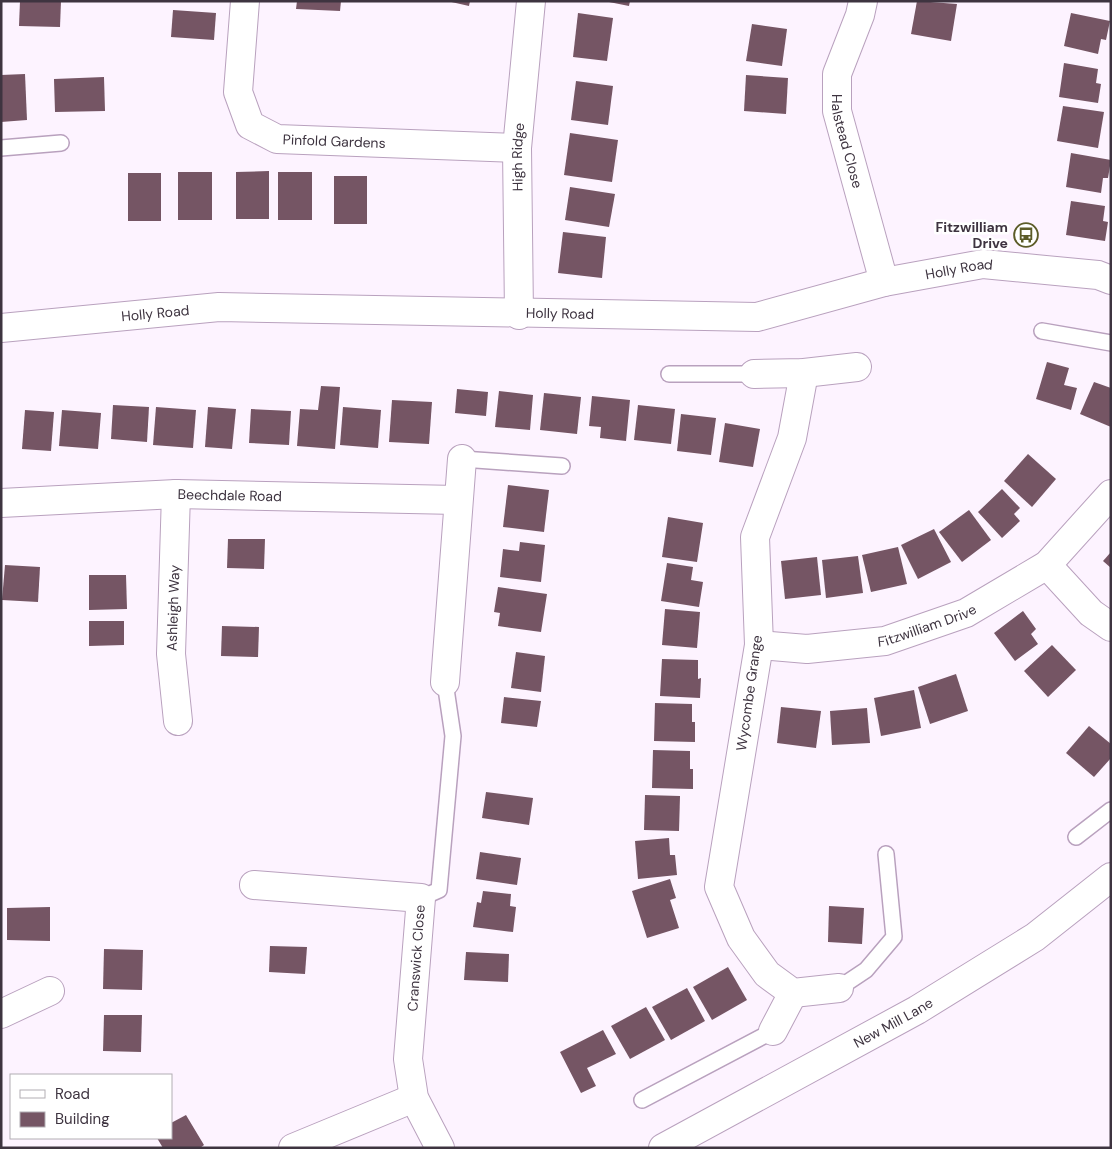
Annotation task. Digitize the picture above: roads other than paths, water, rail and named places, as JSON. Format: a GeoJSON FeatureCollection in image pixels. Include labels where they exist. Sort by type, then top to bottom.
{"type":"FeatureCollection","features":[{"type":"Feature","properties":{"kind":"street","name":"Pinfold Gardens"},"geometry":{"type":"LineString","coordinates":[[245,1],[238,92],[250,125],[277,139],[517,148]]}},
{"type":"Feature","properties":{"kind":"street","name":"High Ridge"},"geometry":{"type":"LineString","coordinates":[[519,315],[517,148],[532,1]]}},
{"type":"Feature","properties":{"kind":"street","name":"Halstead Close"},"geometry":{"type":"LineString","coordinates":[[863,1],[860,15],[837,74],[837,111],[884,282]]}},
{"type":"Feature","properties":{"kind":"street","name":"Holly Road"},"geometry":{"type":"LineString","coordinates":[[1,328],[219,307],[519,315],[757,317],[884,282],[983,264],[1098,275],[1111,280]]}},
{"type":"Feature","properties":{"kind":"street"},"geometry":{"type":"LineString","coordinates":[[754,374],[804,373],[857,367]]}},
{"type":"Feature","properties":{"kind":"street","name":"Wycombe Grange"},"geometry":{"type":"LineString","coordinates":[[793,993],[767,974],[741,938],[719,887],[759,645],[755,537],[792,438],[804,373]]}},
{"type":"Feature","properties":{"kind":"street"},"geometry":{"type":"LineString","coordinates":[[445,682],[457,500],[462,459]]}},
{"type":"Feature","properties":{"kind":"street","name":"Beechdale Road"},"geometry":{"type":"LineString","coordinates":[[1,504],[176,494],[457,500]]}},
{"type":"Feature","properties":{"kind":"street","name":"Ashleigh Way"},"geometry":{"type":"LineString","coordinates":[[176,494],[171,654],[178,721]]}},
{"type":"Feature","properties":{"kind":"street","name":"Fitzwilliam Drive"},"geometry":{"type":"LineString","coordinates":[[759,645],[807,649],[885,641],[966,613],[1047,565],[1111,494]]}},
{"type":"Feature","properties":{"kind":"street"},"geometry":{"type":"LineString","coordinates":[[1047,565],[1091,613],[1111,627]]}},
{"type":"Feature","properties":{"kind":"street","name":"New Mill Lane"},"geometry":{"type":"LineString","coordinates":[[663,1148],[917,1010],[1035,938],[1111,877]]}},
{"type":"Feature","properties":{"kind":"street","name":"Cranswick Close"},"geometry":{"type":"LineString","coordinates":[[254,885],[421,898],[408,1059],[414,1098],[440,1148]]}},
{"type":"Feature","properties":{"kind":"street"},"geometry":{"type":"LineString","coordinates":[[773,1031],[793,993],[839,988]]}},
{"type":"Feature","properties":{"kind":"street"},"geometry":{"type":"LineString","coordinates":[[1,1014],[50,991]]}},
{"type":"Feature","properties":{"kind":"street"},"geometry":{"type":"LineString","coordinates":[[293,1148],[414,1098]]}},
{"type":"Feature","properties":{"kind":"lane"},"geometry":{"type":"LineString","coordinates":[[1,148],[61,143]]}},
{"type":"Feature","properties":{"kind":"lane"},"geometry":{"type":"LineString","coordinates":[[1042,331],[1111,343]]}},
{"type":"Feature","properties":{"kind":"lane"},"geometry":{"type":"LineString","coordinates":[[669,374],[754,374]]}},
{"type":"Feature","properties":{"kind":"lane"},"geometry":{"type":"LineString","coordinates":[[462,459],[562,466]]}},
{"type":"Feature","properties":{"kind":"lane"},"geometry":{"type":"LineString","coordinates":[[421,898],[439,890],[453,736],[445,682]]}},
{"type":"Feature","properties":{"kind":"lane"},"geometry":{"type":"LineString","coordinates":[[1076,837],[1111,810]]}},
{"type":"Feature","properties":{"kind":"lane"},"geometry":{"type":"LineString","coordinates":[[839,988],[866,970],[894,937],[886,854]]}},
{"type":"Feature","properties":{"kind":"lane"},"geometry":{"type":"LineString","coordinates":[[642,1100],[773,1031]]}},
{"type":"Feature","properties":{"kind":"place","name":"Fitzwilliam Drive"},"geometry":{"type":"Point","coordinates":[1026,235]}}]}
